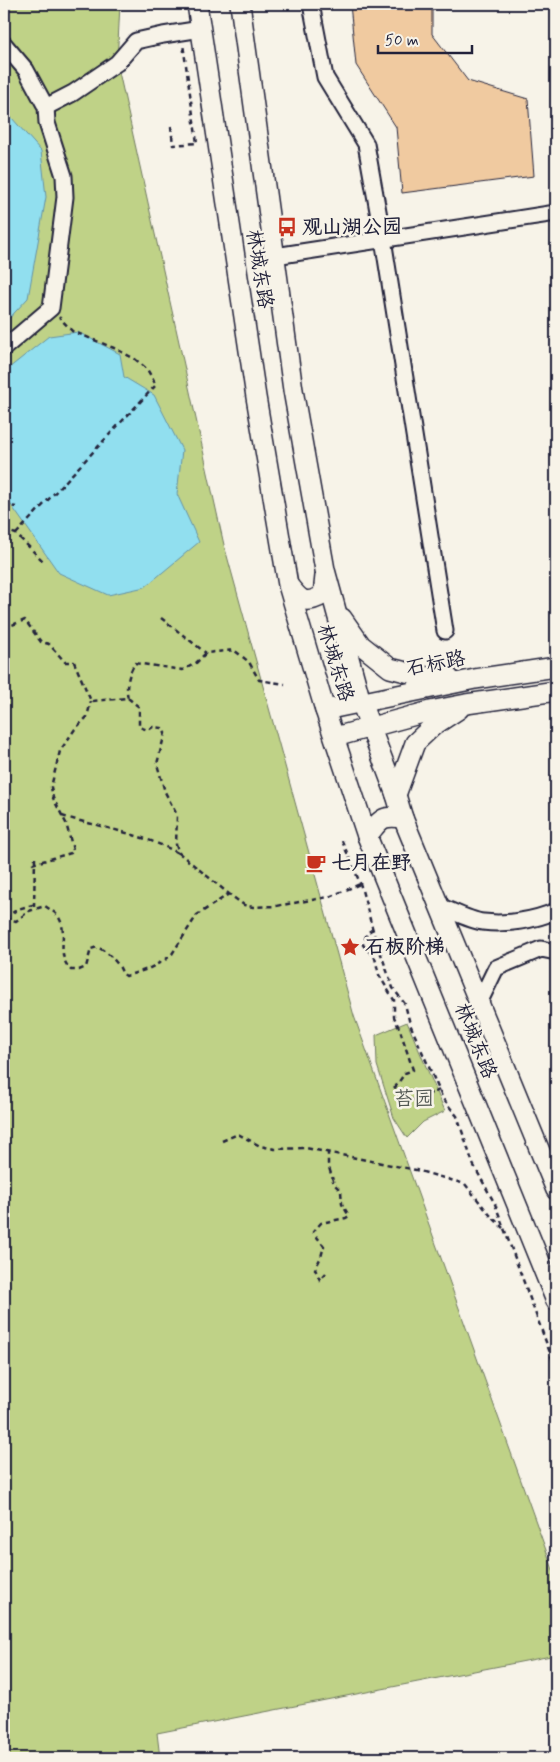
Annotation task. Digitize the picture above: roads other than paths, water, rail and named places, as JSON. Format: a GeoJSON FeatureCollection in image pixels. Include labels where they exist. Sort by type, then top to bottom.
{"type":"FeatureCollection","features":[{"type":"Feature","properties":{"kind":"main road","name":"林城东路"},"geometry":{"type":"LineString","coordinates":[[197,4],[256,396],[288,585],[367,836],[556,1301]]}},
{"type":"Feature","properties":{"kind":"main road","name":"林城东路"},"geometry":{"type":"LineString","coordinates":[[240,4],[293,390],[325,570],[334,605],[361,702],[403,818],[556,1190]]}},
{"type":"Feature","properties":{"kind":"main road"},"geometry":{"type":"LineString","coordinates":[[288,585],[299,599],[311,602],[324,595],[325,570]]}},
{"type":"Feature","properties":{"kind":"main road"},"geometry":{"type":"LineString","coordinates":[[334,605],[361,645],[390,668],[426,676],[475,679]]}},
{"type":"Feature","properties":{"kind":"main road","name":"石标路"},"geometry":{"type":"LineString","coordinates":[[326,710],[475,679],[556,668]]}},
{"type":"Feature","properties":{"kind":"main road"},"geometry":{"type":"LineString","coordinates":[[426,688],[430,711]]}},
{"type":"Feature","properties":{"kind":"main road"},"geometry":{"type":"LineString","coordinates":[[335,737],[430,711],[556,691]]}},
{"type":"Feature","properties":{"kind":"main road"},"geometry":{"type":"LineString","coordinates":[[396,795],[415,743],[434,726],[466,704]]}},
{"type":"Feature","properties":{"kind":"main road"},"geometry":{"type":"LineString","coordinates":[[367,836],[381,819],[390,816],[403,818]]}},
{"type":"Feature","properties":{"kind":"street"},"geometry":{"type":"LineString","coordinates":[[311,4],[325,77],[366,144],[383,239],[445,632]]}},
{"type":"Feature","properties":{"kind":"street"},"geometry":{"type":"LineString","coordinates":[[46,107],[73,93],[117,63],[136,42],[200,29]]}},
{"type":"Feature","properties":{"kind":"street"},"geometry":{"type":"LineString","coordinates":[[4,44],[26,70],[46,107],[47,123],[64,176],[65,197],[51,308],[4,348]]}},
{"type":"Feature","properties":{"kind":"street"},"geometry":{"type":"LineString","coordinates":[[275,256],[556,213]]}},
{"type":"Feature","properties":{"kind":"street"},"geometry":{"type":"LineString","coordinates":[[439,906],[482,922],[511,922],[543,916],[556,911]]}},
{"type":"Feature","properties":{"kind":"street"},"geometry":{"type":"LineString","coordinates":[[480,1003],[496,968],[541,949],[556,952]]}},
{"type":"Feature","properties":{"kind":"water"},"geometry":{"type":"Polygon","coordinates":[[[4,109],[41,151],[46,197],[28,298],[4,324],[4,109]]]}},
{"type":"Feature","properties":{"kind":"water"},"geometry":{"type":"Polygon","coordinates":[[[78,332],[120,354],[124,377],[154,395],[182,450],[177,494],[199,542],[145,587],[108,595],[59,573],[4,495],[4,372],[49,336],[78,332]]]}},
{"type":"Feature","properties":{"kind":"place","name":"观山湖公园"},"geometry":{"type":"Point","coordinates":[287,227]}},
{"type":"Feature","properties":{"kind":"place","name":"七月在野"},"geometry":{"type":"Point","coordinates":[316,863]}},
{"type":"Feature","properties":{"kind":"place","name":"石板阶梯"},"geometry":{"type":"Point","coordinates":[350,947]}},
{"type":"Feature","properties":{"kind":"park label","name":"苔园"},"geometry":{"type":"Point","coordinates":[414,1099]}}]}
